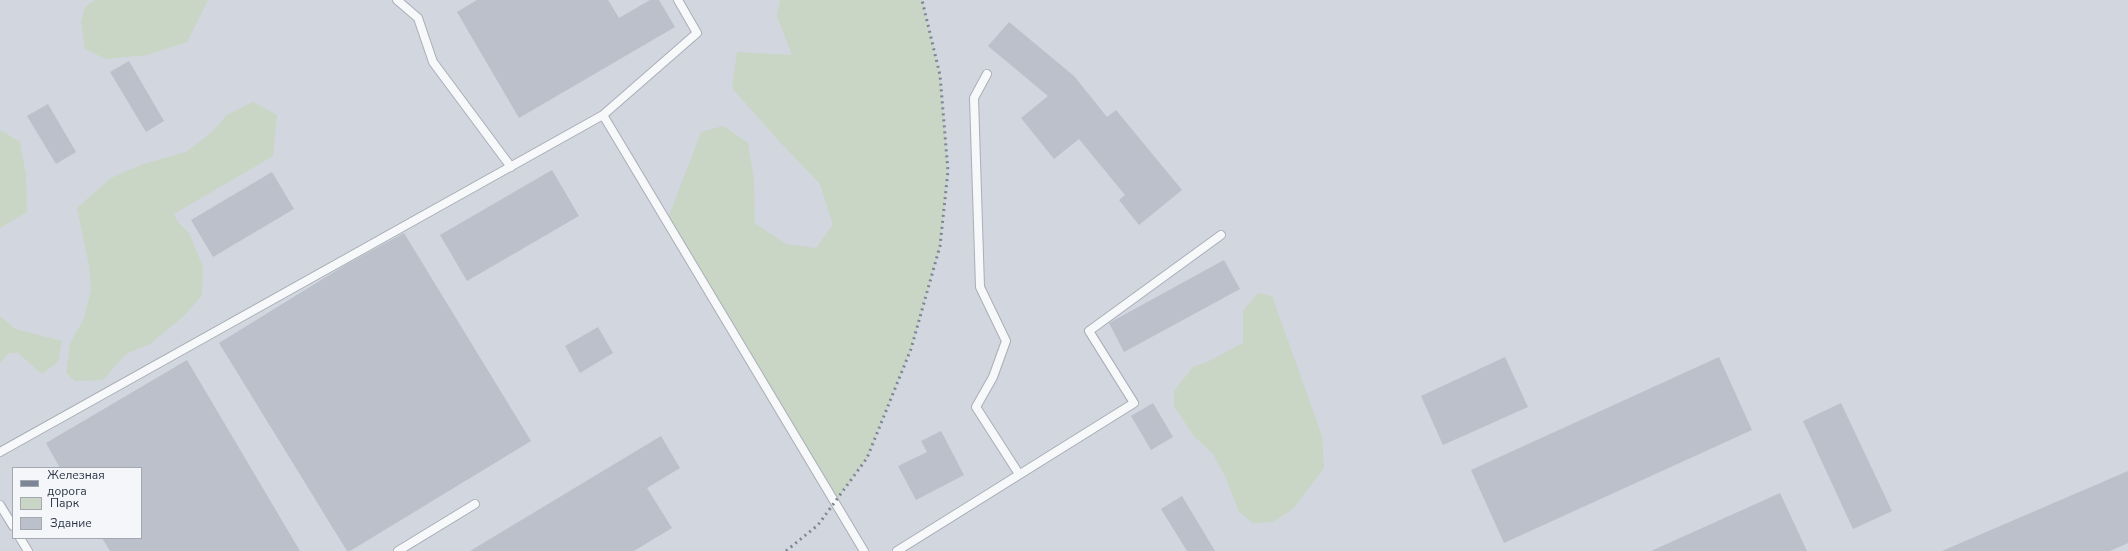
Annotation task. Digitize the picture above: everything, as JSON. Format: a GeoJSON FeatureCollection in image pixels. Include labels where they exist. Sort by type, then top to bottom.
{"type":"FeatureCollection","features":[{"type":"Feature","properties":{"kind":"lane"},"geometry":{"type":"LineString","coordinates":[[397,0],[418,18],[433,62],[511,167]]}},
{"type":"Feature","properties":{"kind":"lane"},"geometry":{"type":"LineString","coordinates":[[0,452],[603,115],[697,32],[678,0]]}},
{"type":"Feature","properties":{"kind":"lane"},"geometry":{"type":"LineString","coordinates":[[987,74],[974,98],[980,287],[1006,341],[993,377],[976,407],[1019,474]]}},
{"type":"Feature","properties":{"kind":"lane"},"geometry":{"type":"LineString","coordinates":[[603,115],[864,551]]}},
{"type":"Feature","properties":{"kind":"lane"},"geometry":{"type":"LineString","coordinates":[[897,551],[1134,403],[1089,331],[1221,235]]}},
{"type":"Feature","properties":{"kind":"lane"},"geometry":{"type":"LineString","coordinates":[[398,551],[475,504]]}},
{"type":"Feature","properties":{"kind":"lane"},"geometry":{"type":"LineString","coordinates":[[0,505],[12,524]]}},
{"type":"Feature","properties":{"kind":"lane"},"geometry":{"type":"LineString","coordinates":[[21,539],[28,551]]}},
{"type":"Feature","properties":{"kind":"shaded area"},"geometry":{"type":"Polygon","coordinates":[[[0,0],[2128,0],[2128,551],[0,551],[0,0]]]}},
{"type":"Feature","properties":{"kind":"green space"},"geometry":{"type":"Polygon","coordinates":[[[95,0],[208,0],[187,42],[147,55],[106,59],[85,49],[81,22],[85,7],[95,0]]]}},
{"type":"Feature","properties":{"kind":"green space"},"geometry":{"type":"Polygon","coordinates":[[[780,0],[922,0],[940,75],[948,171],[940,246],[911,349],[867,458],[835,502],[667,221],[701,132],[723,126],[748,143],[754,180],[755,223],[786,244],[816,248],[833,225],[820,184],[732,88],[737,52],[792,55],[777,16],[780,0]]]}},
{"type":"Feature","properties":{"kind":"green space"},"geometry":{"type":"Polygon","coordinates":[[[253,102],[277,115],[273,156],[174,214],[178,222],[189,233],[203,267],[202,295],[184,316],[150,344],[126,354],[103,380],[75,381],[66,373],[70,344],[84,318],[91,290],[89,266],[77,208],[111,178],[143,164],[186,152],[211,133],[227,115],[253,102]]]}},
{"type":"Feature","properties":{"kind":"green space"},"geometry":{"type":"Polygon","coordinates":[[[2,131],[20,142],[26,176],[27,212],[0,228],[0,132],[2,131]]]}},
{"type":"Feature","properties":{"kind":"green space"},"geometry":{"type":"Polygon","coordinates":[[[1258,293],[1272,296],[1322,436],[1324,468],[1293,509],[1273,522],[1253,523],[1239,512],[1226,478],[1213,454],[1194,436],[1174,406],[1174,391],[1193,367],[1209,361],[1243,343],[1243,311],[1258,293]]]}},
{"type":"Feature","properties":{"kind":"green space"},"geometry":{"type":"Polygon","coordinates":[[[0,316],[15,329],[62,341],[58,362],[42,374],[18,353],[9,353],[0,363],[0,316]]]}},
{"type":"Feature","properties":{"kind":"building"},"geometry":{"type":"Polygon","coordinates":[[[477,0],[608,0],[619,18],[650,0],[659,0],[675,27],[519,118],[457,12],[477,0]]]}},
{"type":"Feature","properties":{"kind":"building"},"geometry":{"type":"Polygon","coordinates":[[[1009,22],[1074,76],[1107,117],[1116,110],[1182,190],[1139,225],[1119,200],[1125,195],[1079,139],[1054,159],[1021,118],[1048,96],[988,46],[1009,22]]]}},
{"type":"Feature","properties":{"kind":"building"},"geometry":{"type":"Polygon","coordinates":[[[129,61],[164,121],[146,132],[110,72],[129,61]]]}},
{"type":"Feature","properties":{"kind":"building"},"geometry":{"type":"Polygon","coordinates":[[[48,104],[76,152],[56,164],[27,116],[48,104]]]}},
{"type":"Feature","properties":{"kind":"building"},"geometry":{"type":"Polygon","coordinates":[[[552,170],[579,216],[467,281],[440,235],[552,170]]]}},
{"type":"Feature","properties":{"kind":"building"},"geometry":{"type":"Polygon","coordinates":[[[272,172],[294,209],[213,257],[191,220],[272,172]]]}},
{"type":"Feature","properties":{"kind":"building"},"geometry":{"type":"Polygon","coordinates":[[[404,233],[531,441],[350,551],[347,551],[219,343],[347,264],[404,233]]]}},
{"type":"Feature","properties":{"kind":"building"},"geometry":{"type":"Polygon","coordinates":[[[1224,260],[1240,289],[1124,352],[1109,323],[1224,260]]]}},
{"type":"Feature","properties":{"kind":"building"},"geometry":{"type":"Polygon","coordinates":[[[598,327],[613,353],[580,373],[565,346],[598,327]]]}},
{"type":"Feature","properties":{"kind":"building"},"geometry":{"type":"Polygon","coordinates":[[[1505,357],[1528,407],[1443,445],[1421,396],[1505,357]]]}},
{"type":"Feature","properties":{"kind":"building"},"geometry":{"type":"Polygon","coordinates":[[[1719,357],[1752,430],[1504,543],[1471,470],[1719,357]]]}},
{"type":"Feature","properties":{"kind":"building"},"geometry":{"type":"Polygon","coordinates":[[[187,360],[300,551],[110,551],[103,539],[142,539],[142,467],[59,467],[46,443],[187,360]]]}},
{"type":"Feature","properties":{"kind":"building"},"geometry":{"type":"Polygon","coordinates":[[[1153,403],[1173,437],[1151,450],[1131,416],[1153,403]]]}},
{"type":"Feature","properties":{"kind":"building"},"geometry":{"type":"Polygon","coordinates":[[[1841,403],[1892,511],[1853,529],[1803,421],[1841,403]]]}},
{"type":"Feature","properties":{"kind":"building"},"geometry":{"type":"Polygon","coordinates":[[[941,431],[964,475],[916,500],[898,466],[927,452],[921,441],[941,431]]]}},
{"type":"Feature","properties":{"kind":"building"},"geometry":{"type":"Polygon","coordinates":[[[661,436],[680,468],[647,488],[672,528],[634,551],[470,551],[661,436]]]}},
{"type":"Feature","properties":{"kind":"building"},"geometry":{"type":"Polygon","coordinates":[[[2128,471],[2128,543],[2110,551],[1942,551],[2128,471]]]}},
{"type":"Feature","properties":{"kind":"building"},"geometry":{"type":"Polygon","coordinates":[[[1780,493],[1807,551],[1651,551],[1780,493]]]}},
{"type":"Feature","properties":{"kind":"building"},"geometry":{"type":"Polygon","coordinates":[[[1182,496],[1215,551],[1187,551],[1161,509],[1182,496]]]}},
{"type":"Feature","properties":{"kind":"railway"},"geometry":{"type":"LineString","coordinates":[[786,551],[818,525],[867,458],[911,349],[940,246],[948,171],[940,75],[922,0]]}}]}
